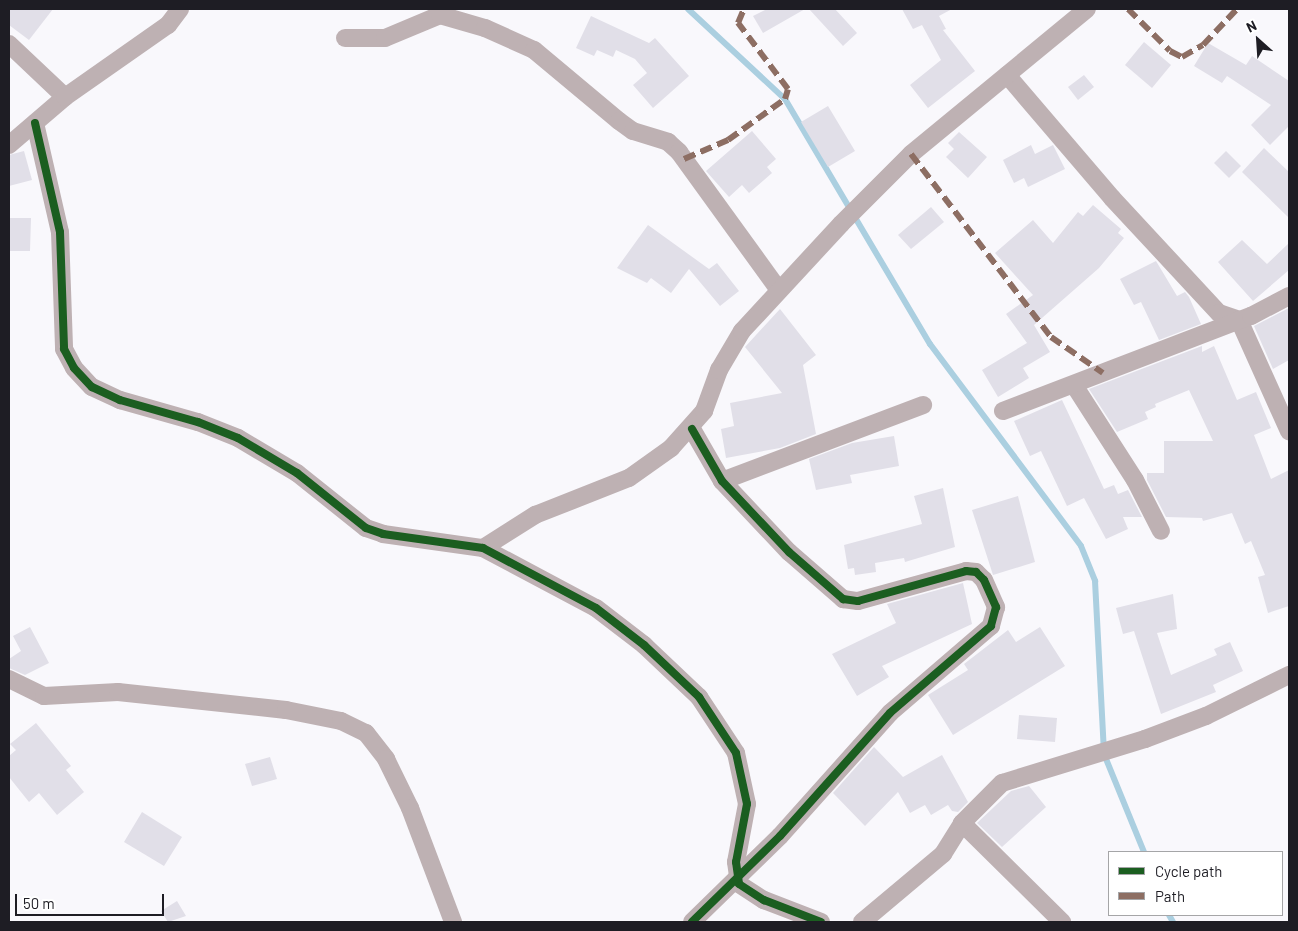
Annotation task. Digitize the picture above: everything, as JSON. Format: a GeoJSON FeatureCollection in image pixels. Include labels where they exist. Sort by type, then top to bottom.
{"type":"FeatureCollection","features":[{"type":"Feature","properties":{"kind":"street"},"geometry":{"type":"LineString","coordinates":[[9,145],[65,97],[168,25],[180,9]]}},
{"type":"Feature","properties":{"kind":"street"},"geometry":{"type":"LineString","coordinates":[[483,548],[535,515],[629,478],[692,429],[704,411],[728,352],[778,290],[911,154],[1087,9]]}},
{"type":"Feature","properties":{"kind":"street"},"geometry":{"type":"LineString","coordinates":[[345,38],[386,38],[440,15],[484,28],[534,50],[633,131],[668,142],[679,152],[778,290]]}},
{"type":"Feature","properties":{"kind":"street"},"geometry":{"type":"LineString","coordinates":[[9,44],[65,97]]}},
{"type":"Feature","properties":{"kind":"street"},"geometry":{"type":"LineString","coordinates":[[1007,75],[1112,198],[1220,313],[1239,320],[1289,431]]}},
{"type":"Feature","properties":{"kind":"street"},"geometry":{"type":"LineString","coordinates":[[35,123],[60,232],[64,348],[74,368],[92,387],[120,400],[198,422],[238,438],[297,474],[366,528],[382,534],[483,548],[596,608],[667,666],[714,717],[736,753],[744,778],[747,804],[736,862],[737,881]]}},
{"type":"Feature","properties":{"kind":"street"},"geometry":{"type":"LineString","coordinates":[[1003,411],[1239,320],[1289,296]]}},
{"type":"Feature","properties":{"kind":"street"},"geometry":{"type":"LineString","coordinates":[[1074,385],[1135,480],[1161,531]]}},
{"type":"Feature","properties":{"kind":"street"},"geometry":{"type":"LineString","coordinates":[[722,482],[923,405]]}},
{"type":"Feature","properties":{"kind":"street"},"geometry":{"type":"LineString","coordinates":[[692,429],[722,482],[789,552],[849,602],[966,571],[976,572],[984,580],[996,607],[990,626],[890,713],[737,881],[692,922]]}},
{"type":"Feature","properties":{"kind":"street"},"geometry":{"type":"LineString","coordinates":[[862,922],[943,854],[962,823],[1002,783],[1124,746],[1206,716],[1289,675]]}},
{"type":"Feature","properties":{"kind":"street"},"geometry":{"type":"LineString","coordinates":[[9,679],[44,696],[118,692],[286,710],[341,721],[366,733],[386,759],[410,808],[453,922]]}},
{"type":"Feature","properties":{"kind":"street"},"geometry":{"type":"LineString","coordinates":[[962,823],[1062,922]]}},
{"type":"Feature","properties":{"kind":"street"},"geometry":{"type":"LineString","coordinates":[[737,881],[764,900],[821,922]]}},
{"type":"Feature","properties":{"kind":"building"},"geometry":{"type":"Polygon","coordinates":[[[9,9],[53,9],[29,40],[9,25],[9,9]]]}},
{"type":"Feature","properties":{"kind":"building"},"geometry":{"type":"Polygon","coordinates":[[[767,9],[805,9],[763,33],[753,16],[767,9]]]}},
{"type":"Feature","properties":{"kind":"building"},"geometry":{"type":"Polygon","coordinates":[[[809,9],[835,9],[857,33],[843,46],[809,9]]]}},
{"type":"Feature","properties":{"kind":"building"},"geometry":{"type":"Polygon","coordinates":[[[902,9],[952,9],[939,16],[946,29],[943,30],[975,71],[928,108],[910,85],[941,60],[922,25],[913,29],[902,9]]]}},
{"type":"Feature","properties":{"kind":"building"},"geometry":{"type":"Polygon","coordinates":[[[591,16],[649,43],[655,38],[689,76],[653,108],[633,85],[647,73],[635,59],[616,50],[613,57],[597,50],[594,56],[576,48],[591,16]]]}},
{"type":"Feature","properties":{"kind":"building"},"geometry":{"type":"Polygon","coordinates":[[[1144,42],[1171,65],[1152,88],[1125,65],[1144,42]]]}},
{"type":"Feature","properties":{"kind":"building"},"geometry":{"type":"Polygon","coordinates":[[[1208,43],[1246,65],[1252,56],[1289,81],[1289,126],[1270,145],[1251,125],[1271,105],[1227,76],[1222,83],[1194,66],[1208,43]]]}},
{"type":"Feature","properties":{"kind":"building"},"geometry":{"type":"Polygon","coordinates":[[[1084,75],[1094,87],[1078,100],[1068,87],[1084,75]]]}},
{"type":"Feature","properties":{"kind":"building"},"geometry":{"type":"Polygon","coordinates":[[[828,106],[855,151],[828,167],[801,122],[828,106]]]}},
{"type":"Feature","properties":{"kind":"building"},"geometry":{"type":"Polygon","coordinates":[[[752,131],[776,159],[767,167],[772,173],[749,193],[742,185],[729,197],[706,171],[752,131]]]}},
{"type":"Feature","properties":{"kind":"building"},"geometry":{"type":"Polygon","coordinates":[[[959,132],[987,157],[968,178],[946,157],[954,149],[948,143],[959,132]]]}},
{"type":"Feature","properties":{"kind":"building"},"geometry":{"type":"Polygon","coordinates":[[[1031,145],[1035,154],[1053,145],[1065,169],[1028,187],[1024,178],[1014,183],[1003,160],[1031,145]]]}},
{"type":"Feature","properties":{"kind":"building"},"geometry":{"type":"Polygon","coordinates":[[[1264,148],[1289,172],[1289,218],[1242,172],[1264,148]]]}},
{"type":"Feature","properties":{"kind":"building"},"geometry":{"type":"Polygon","coordinates":[[[24,151],[32,180],[9,186],[9,155],[24,151]]]}},
{"type":"Feature","properties":{"kind":"building"},"geometry":{"type":"Polygon","coordinates":[[[1226,151],[1241,166],[1229,178],[1214,163],[1226,151]]]}},
{"type":"Feature","properties":{"kind":"building"},"geometry":{"type":"Polygon","coordinates":[[[1093,205],[1121,229],[1118,233],[1124,238],[1099,268],[1034,325],[1050,352],[1023,368],[1029,378],[998,397],[982,370],[1027,343],[1006,314],[1033,295],[995,253],[1033,220],[1053,243],[1078,212],[1083,216],[1093,205]]]}},
{"type":"Feature","properties":{"kind":"building"},"geometry":{"type":"Polygon","coordinates":[[[931,207],[944,222],[911,249],[898,235],[931,207]]]}},
{"type":"Feature","properties":{"kind":"building"},"geometry":{"type":"Polygon","coordinates":[[[9,218],[31,218],[30,251],[9,251],[9,218]]]}},
{"type":"Feature","properties":{"kind":"building"},"geometry":{"type":"Polygon","coordinates":[[[648,225],[709,269],[717,263],[739,291],[720,306],[689,269],[671,293],[651,278],[647,283],[617,268],[648,225]]]}},
{"type":"Feature","properties":{"kind":"building"},"geometry":{"type":"Polygon","coordinates":[[[1242,240],[1267,264],[1289,243],[1289,270],[1253,301],[1218,262],[1242,240]]]}},
{"type":"Feature","properties":{"kind":"building"},"geometry":{"type":"Polygon","coordinates":[[[1156,261],[1177,296],[1185,292],[1189,297],[1201,324],[1159,340],[1141,302],[1134,305],[1120,279],[1156,261]]]}},
{"type":"Feature","properties":{"kind":"building"},"geometry":{"type":"Polygon","coordinates":[[[1289,308],[1289,360],[1273,369],[1254,326],[1289,308]]]}},
{"type":"Feature","properties":{"kind":"building"},"geometry":{"type":"Polygon","coordinates":[[[780,309],[816,355],[803,365],[816,434],[780,448],[726,458],[721,429],[734,426],[730,403],[782,393],[745,347],[780,309]]]}},
{"type":"Feature","properties":{"kind":"building"},"geometry":{"type":"Polygon","coordinates":[[[1202,346],[1202,352],[1214,346],[1237,400],[1256,392],[1271,428],[1254,435],[1271,479],[1289,470],[1289,606],[1268,613],[1258,577],[1265,575],[1251,541],[1245,544],[1232,513],[1203,521],[1202,518],[1166,517],[1147,480],[1147,473],[1164,473],[1164,441],[1213,441],[1189,390],[1155,404],[1156,407],[1145,412],[1148,419],[1117,432],[1089,389],[1202,346]]]}},
{"type":"Feature","properties":{"kind":"building"},"geometry":{"type":"Polygon","coordinates":[[[1062,400],[1104,489],[1114,485],[1118,494],[1128,490],[1142,517],[1123,517],[1128,529],[1106,539],[1084,498],[1067,506],[1041,451],[1030,456],[1014,421],[1062,400]]]}},
{"type":"Feature","properties":{"kind":"building"},"geometry":{"type":"Polygon","coordinates":[[[894,436],[899,466],[850,475],[852,483],[816,490],[809,459],[852,443],[894,436]]]}},
{"type":"Feature","properties":{"kind":"building"},"geometry":{"type":"Polygon","coordinates":[[[943,488],[955,547],[905,562],[904,558],[875,563],[876,572],[855,575],[854,568],[848,569],[844,545],[922,524],[914,496],[943,488]]]}},
{"type":"Feature","properties":{"kind":"building"},"geometry":{"type":"Polygon","coordinates":[[[1018,496],[1035,562],[993,575],[972,510],[1018,496]]]}},
{"type":"Feature","properties":{"kind":"building"},"geometry":{"type":"Polygon","coordinates":[[[963,583],[972,624],[882,666],[889,677],[857,696],[832,654],[896,623],[887,604],[963,583]]]}},
{"type":"Feature","properties":{"kind":"building"},"geometry":{"type":"Polygon","coordinates":[[[1173,594],[1177,629],[1157,633],[1171,675],[1217,655],[1214,649],[1230,642],[1243,671],[1213,685],[1216,692],[1161,714],[1134,631],[1123,634],[1116,608],[1173,594]]]}},
{"type":"Feature","properties":{"kind":"building"},"geometry":{"type":"Polygon","coordinates":[[[30,627],[49,663],[25,675],[9,668],[9,659],[21,651],[13,636],[30,627]]]}},
{"type":"Feature","properties":{"kind":"building"},"geometry":{"type":"Polygon","coordinates":[[[1040,627],[1065,666],[953,735],[928,695],[968,670],[964,664],[1008,630],[1016,642],[1040,627]]]}},
{"type":"Feature","properties":{"kind":"building"},"geometry":{"type":"Polygon","coordinates":[[[1019,715],[1057,718],[1055,742],[1017,739],[1019,715]]]}},
{"type":"Feature","properties":{"kind":"building"},"geometry":{"type":"Polygon","coordinates":[[[36,723],[71,766],[66,770],[84,792],[57,815],[39,793],[29,802],[9,777],[9,756],[16,750],[10,744],[36,723]]]}},
{"type":"Feature","properties":{"kind":"building"},"geometry":{"type":"Polygon","coordinates":[[[874,747],[903,777],[942,755],[968,802],[958,812],[952,811],[948,805],[931,815],[925,805],[910,813],[898,792],[865,826],[833,793],[874,747]]]}},
{"type":"Feature","properties":{"kind":"building"},"geometry":{"type":"Polygon","coordinates":[[[270,757],[277,779],[252,786],[245,764],[270,757]]]}},
{"type":"Feature","properties":{"kind":"building"},"geometry":{"type":"Polygon","coordinates":[[[1029,786],[1046,807],[1002,847],[977,823],[1011,791],[1029,786]]]}},
{"type":"Feature","properties":{"kind":"building"},"geometry":{"type":"Polygon","coordinates":[[[142,812],[182,837],[164,866],[124,842],[142,812]]]}},
{"type":"Feature","properties":{"kind":"building"},"geometry":{"type":"Polygon","coordinates":[[[177,901],[186,916],[168,922],[161,911],[177,901]]]}},
{"type":"Feature","properties":{"kind":"waterway"},"geometry":{"type":"LineString","coordinates":[[688,9],[785,99],[930,344],[1081,546],[1095,581],[1104,754],[1144,851]]}},
{"type":"Feature","properties":{"kind":"waterway"},"geometry":{"type":"LineString","coordinates":[[1170,916],[1173,922]]}},
{"type":"Feature","properties":{"kind":"marked path"},"geometry":{"type":"LineString","coordinates":[[684,159],[728,140],[785,99],[788,89],[738,23],[744,9]]}},
{"type":"Feature","properties":{"kind":"marked path"},"geometry":{"type":"LineString","coordinates":[[1128,9],[1170,51],[1182,57],[1203,45],[1237,9]]}},
{"type":"Feature","properties":{"kind":"marked path"},"geometry":{"type":"LineString","coordinates":[[911,154],[1051,337],[1103,373]]}},
{"type":"Feature","properties":{"kind":"cycle path"},"geometry":{"type":"LineString","coordinates":[[35,123],[60,232],[64,349],[74,368],[92,387],[120,400],[198,422],[238,438],[297,473],[366,528],[383,534],[483,548],[596,608],[644,645],[699,697],[736,753],[747,804],[736,862],[739,884],[764,900],[821,922]]}},
{"type":"Feature","properties":{"kind":"cycle path"},"geometry":{"type":"LineString","coordinates":[[692,429],[722,481],[789,552],[843,599],[858,601],[966,571],[976,572],[984,580],[996,607],[991,626],[890,713],[780,836],[692,922]]}}]}
